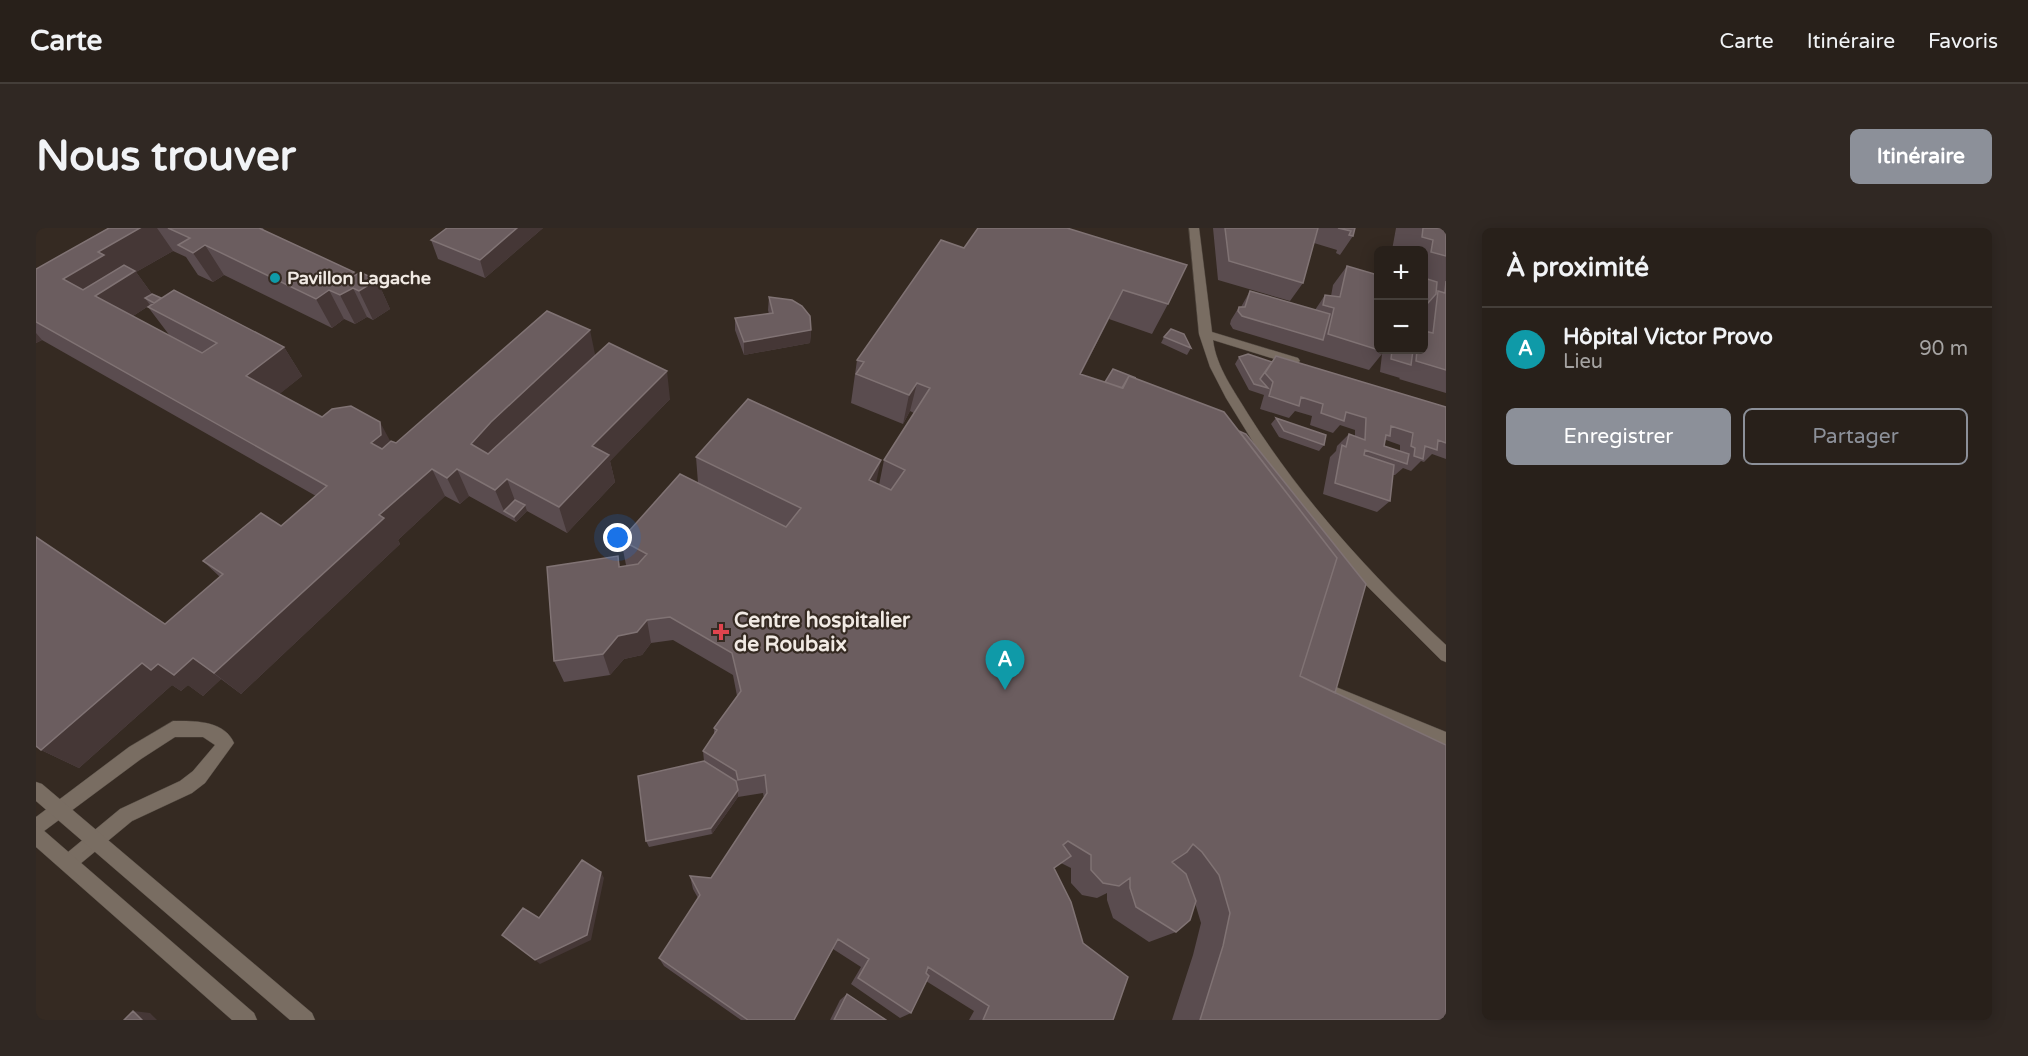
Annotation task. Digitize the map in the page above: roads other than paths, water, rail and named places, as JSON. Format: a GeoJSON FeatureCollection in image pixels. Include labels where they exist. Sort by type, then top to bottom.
{"type":"FeatureCollection","features":[{"type":"Feature","properties":{"kind":"street"},"geometry":{"type":"LineString","coordinates":[[1194,228],[1205,334],[1213,361],[1228,390],[1268,456],[1305,509],[1363,574],[1446,655]]}},
{"type":"Feature","properties":{"kind":"street"},"geometry":{"type":"LineString","coordinates":[[1205,334],[1309,366]]}},
{"type":"Feature","properties":{"kind":"street"},"geometry":{"type":"LineString","coordinates":[[1331,692],[1446,740]]}},
{"type":"Feature","properties":{"kind":"street"},"geometry":{"type":"LineString","coordinates":[[36,828],[58,809],[135,753],[173,729],[206,729],[226,742],[199,777],[186,788],[126,815],[94,839],[68,863]]}},
{"type":"Feature","properties":{"kind":"street"},"geometry":{"type":"LineString","coordinates":[[36,790],[304,1020]]}},
{"type":"Feature","properties":{"kind":"street"},"geometry":{"type":"LineString","coordinates":[[36,835],[247,1020]]}},
{"type":"Feature","properties":{"kind":"place","name":"Pavillon Lagache"},"geometry":{"type":"Point","coordinates":[275,278]}},
{"type":"Feature","properties":{"kind":"place","name":"Centre hospitalier de Roubaix"},"geometry":{"type":"Point","coordinates":[721,632]}},
{"type":"Feature","properties":{"kind":"place","name":"Hôpital Victor Provo"},"geometry":{"type":"Point","coordinates":[1005,690]}}]}
